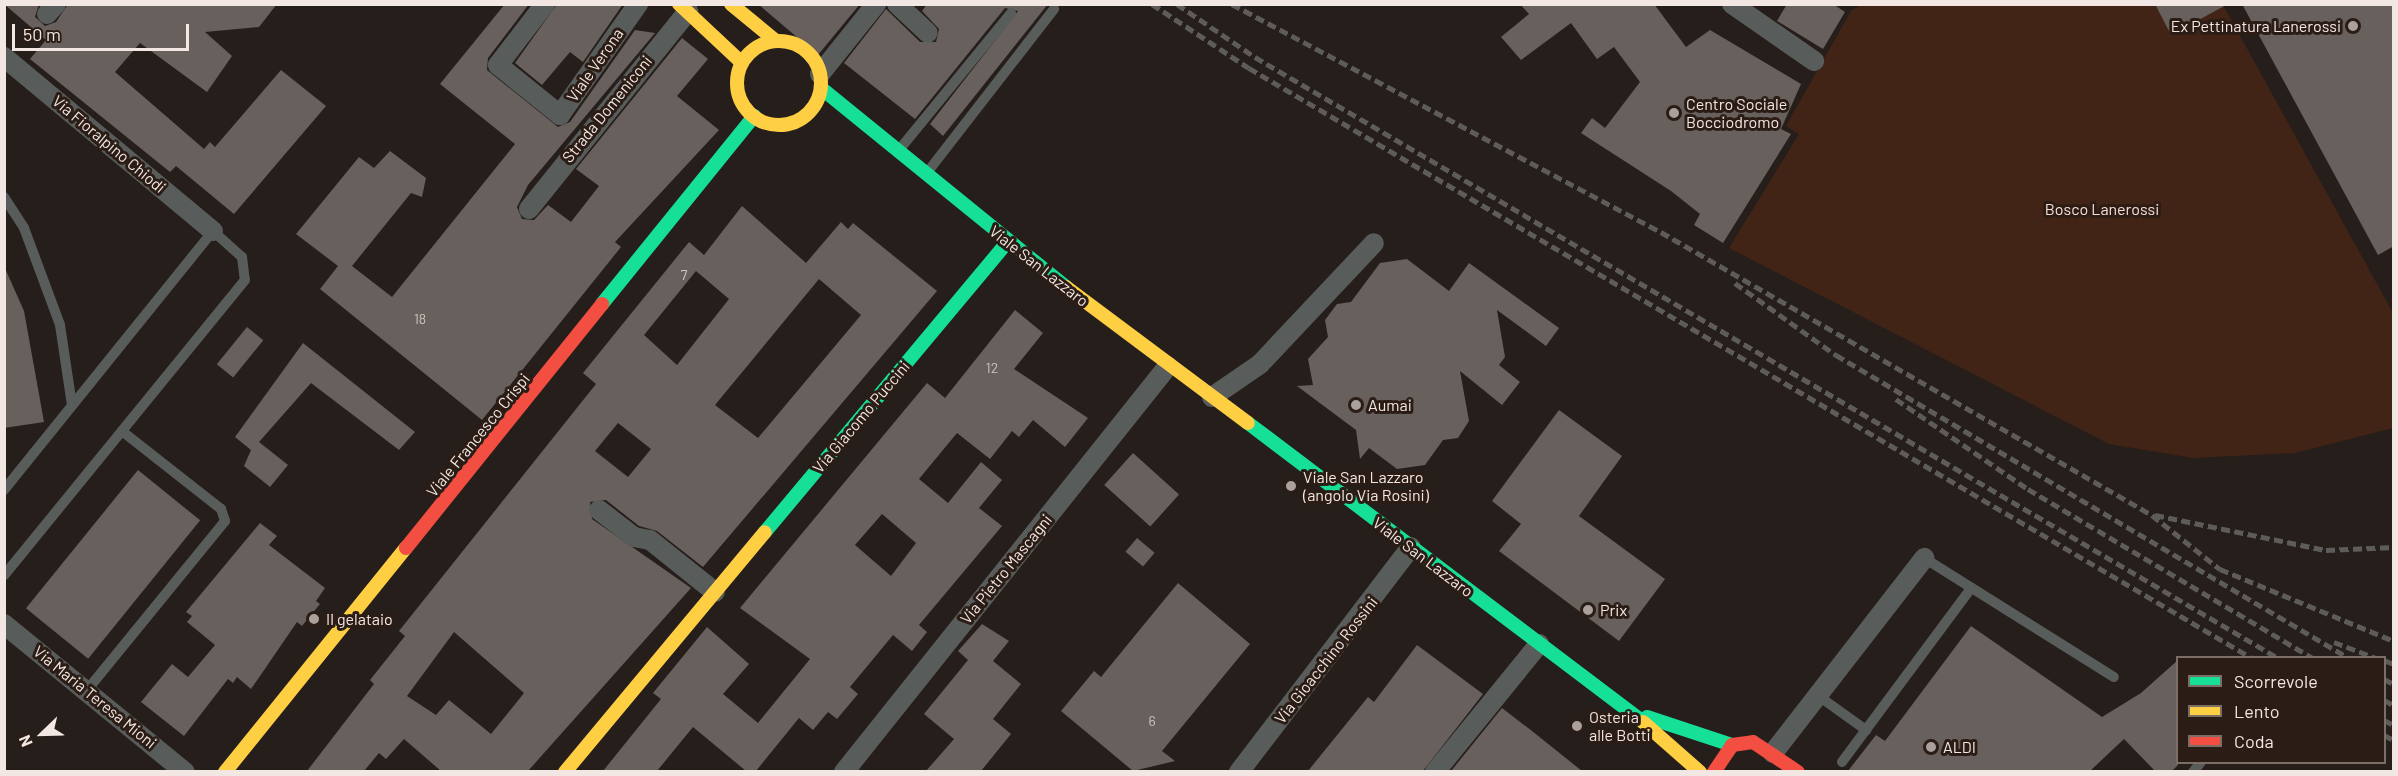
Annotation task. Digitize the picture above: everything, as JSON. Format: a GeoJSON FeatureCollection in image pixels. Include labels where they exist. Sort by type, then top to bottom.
{"type":"FeatureCollection","features":[{"type":"Feature","properties":{"kind":"main road"},"geometry":{"type":"LineString","coordinates":[[731,4],[776,41],[801,47],[820,81],[811,110],[779,125],[754,116],[738,88],[742,63],[755,49],[776,41]]}},
{"type":"Feature","properties":{"kind":"main road"},"geometry":{"type":"LineString","coordinates":[[683,8],[742,63]]}},
{"type":"Feature","properties":{"kind":"main road","name":"Viale San Lazzaro"},"geometry":{"type":"LineString","coordinates":[[820,81],[1007,243],[1539,644],[1636,714],[1689,768]]}},
{"type":"Feature","properties":{"kind":"main road","name":"Viale San Lazzaro"},"geometry":{"type":"LineString","coordinates":[[811,110],[903,154]]}},
{"type":"Feature","properties":{"kind":"main road","name":"Viale Francesco Crispi"},"geometry":{"type":"LineString","coordinates":[[225,771],[754,116]]}},
{"type":"Feature","properties":{"kind":"main road","name":"Via Giacomo Puccini"},"geometry":{"type":"LineString","coordinates":[[565,771],[1007,243]]}},
{"type":"Feature","properties":{"kind":"main road","name":"Viale San Lazzaro"},"geometry":{"type":"LineString","coordinates":[[1636,714],[1732,745],[1753,742],[1795,769]]}},
{"type":"Feature","properties":{"kind":"main road"},"geometry":{"type":"LineString","coordinates":[[1714,771],[1732,745]]}},
{"type":"Feature","properties":{"kind":"street","name":"Viale Verona"},"geometry":{"type":"LineString","coordinates":[[545,4],[498,65],[560,115],[638,4]]}},
{"type":"Feature","properties":{"kind":"street"},"geometry":{"type":"LineString","coordinates":[[820,81],[876,4]]}},
{"type":"Feature","properties":{"kind":"street"},"geometry":{"type":"LineString","coordinates":[[897,4],[928,33]]}},
{"type":"Feature","properties":{"kind":"street"},"geometry":{"type":"LineString","coordinates":[[1732,4],[1814,61]]}},
{"type":"Feature","properties":{"kind":"street","name":"Strada Domeniconi"},"geometry":{"type":"LineString","coordinates":[[528,209],[683,8]]}},
{"type":"Feature","properties":{"kind":"street","name":"Via Fioralpino Chiodi"},"geometry":{"type":"LineString","coordinates":[[4,57],[213,231]]}},
{"type":"Feature","properties":{"kind":"street"},"geometry":{"type":"LineString","coordinates":[[1212,397],[1260,364],[1374,243]]}},
{"type":"Feature","properties":{"kind":"street","name":"Via Pietro Mascagni"},"geometry":{"type":"LineString","coordinates":[[844,771],[1168,366]]}},
{"type":"Feature","properties":{"kind":"street"},"geometry":{"type":"LineString","coordinates":[[599,510],[634,537],[650,540],[715,592]]}},
{"type":"Feature","properties":{"kind":"street","name":"Via Gioacchino Rossini"},"geometry":{"type":"LineString","coordinates":[[1239,771],[1412,547]]}},
{"type":"Feature","properties":{"kind":"street","name":"Viale San Lazzaro"},"geometry":{"type":"LineString","coordinates":[[1773,753],[1800,725],[1924,558]]}},
{"type":"Feature","properties":{"kind":"street","name":"Via Maria Teresa Mioni"},"geometry":{"type":"LineString","coordinates":[[4,624],[88,689],[185,771]]}},
{"type":"Feature","properties":{"kind":"street"},"geometry":{"type":"LineString","coordinates":[[1435,771],[1539,644]]}},
{"type":"Feature","properties":{"kind":"street","name":"Viale San Lazzaro"},"geometry":{"type":"LineString","coordinates":[[1795,769],[1800,725]]}},
{"type":"Feature","properties":{"kind":"lane"},"geometry":{"type":"LineString","coordinates":[[926,174],[1054,9]]}},
{"type":"Feature","properties":{"kind":"lane"},"geometry":{"type":"LineString","coordinates":[[903,154],[1011,13]]}},
{"type":"Feature","properties":{"kind":"lane"},"geometry":{"type":"LineString","coordinates":[[4,196],[24,228],[60,325],[72,405]]}},
{"type":"Feature","properties":{"kind":"lane"},"geometry":{"type":"LineString","coordinates":[[4,490],[213,231],[242,257],[245,280],[4,575]]}},
{"type":"Feature","properties":{"kind":"lane"},"geometry":{"type":"LineString","coordinates":[[88,689],[225,521],[221,509],[122,431]]}},
{"type":"Feature","properties":{"kind":"lane"},"geometry":{"type":"LineString","coordinates":[[1924,558],[2114,677]]}},
{"type":"Feature","properties":{"kind":"lane"},"geometry":{"type":"LineString","coordinates":[[1842,762],[1971,588]]}},
{"type":"Feature","properties":{"kind":"lane"},"geometry":{"type":"LineString","coordinates":[[1820,697],[1866,730]]}},
{"type":"Feature","properties":{"kind":"green space","name":"Bosco Lanerossi"},"geometry":{"type":"Polygon","coordinates":[[[1861,5],[2223,5],[2393,313],[2393,428],[2295,453],[2194,458],[2109,444],[1729,248],[1799,134],[1786,126],[1851,11],[1861,5]]]}},
{"type":"Feature","properties":{"kind":"building"},"geometry":{"type":"Polygon","coordinates":[[[4,4],[39,4],[35,17],[45,26],[56,22],[68,4],[277,4],[259,27],[205,32],[232,56],[207,92],[140,43],[115,72],[204,149],[210,142],[215,147],[281,70],[326,106],[234,214],[176,166],[170,172],[30,59],[46,40],[4,4]]]}},
{"type":"Feature","properties":{"kind":"building"},"geometry":{"type":"Polygon","coordinates":[[[505,4],[529,4],[488,58],[487,70],[558,127],[570,122],[635,30],[655,33],[528,185],[517,207],[522,219],[534,220],[548,205],[571,222],[599,186],[576,169],[682,38],[708,59],[677,96],[719,130],[615,242],[621,247],[482,420],[320,289],[338,266],[296,234],[359,157],[374,168],[390,151],[426,178],[422,197],[411,193],[352,266],[392,297],[515,144],[440,84],[505,4]]]}},
{"type":"Feature","properties":{"kind":"building"},"geometry":{"type":"Polygon","coordinates":[[[557,4],[623,4],[583,62],[570,52],[542,85],[515,63],[557,4]]]}},
{"type":"Feature","properties":{"kind":"building"},"geometry":{"type":"Polygon","coordinates":[[[758,4],[860,4],[818,55],[758,4]]]}},
{"type":"Feature","properties":{"kind":"building"},"geometry":{"type":"Polygon","coordinates":[[[927,4],[1048,4],[943,136],[930,124],[1018,11],[1005,8],[915,119],[844,63],[886,9],[920,42],[936,42],[939,29],[922,11],[927,4]]]}},
{"type":"Feature","properties":{"kind":"building"},"geometry":{"type":"Polygon","coordinates":[[[1520,4],[1654,4],[1686,47],[1710,30],[1801,84],[1781,129],[1791,134],[1723,243],[1694,225],[1700,214],[1671,191],[1581,133],[1592,118],[1605,128],[1640,82],[1614,47],[1597,59],[1571,23],[1521,60],[1501,37],[1529,14],[1520,4]]]}},
{"type":"Feature","properties":{"kind":"building"},"geometry":{"type":"Polygon","coordinates":[[[1787,4],[1833,4],[1845,12],[1823,49],[1777,21],[1787,4]]]}},
{"type":"Feature","properties":{"kind":"building"},"geometry":{"type":"Polygon","coordinates":[[[2155,4],[2228,4],[2171,35],[2155,4]]]}},
{"type":"Feature","properties":{"kind":"building"},"geometry":{"type":"Polygon","coordinates":[[[2242,4],[2394,4],[2394,246],[2378,255],[2242,4]]]}},
{"type":"Feature","properties":{"kind":"building"},"geometry":{"type":"Polygon","coordinates":[[[742,206],[806,263],[841,222],[848,229],[853,223],[937,291],[703,567],[657,531],[639,526],[606,500],[590,502],[592,519],[691,588],[528,771],[441,771],[404,739],[386,759],[379,753],[364,771],[307,771],[374,684],[370,680],[405,636],[399,631],[596,384],[583,373],[689,242],[704,255],[742,206]],[[696,271],[644,335],[677,365],[729,299],[696,271]],[[819,279],[715,405],[758,438],[861,315],[819,279]],[[618,423],[595,451],[628,477],[651,449],[618,423]],[[454,632],[407,696],[436,715],[449,700],[491,734],[524,693],[454,632]]]}},
{"type":"Feature","properties":{"kind":"building"},"geometry":{"type":"Polygon","coordinates":[[[1407,259],[1449,291],[1469,263],[1559,328],[1546,346],[1497,310],[1505,357],[1499,365],[1520,382],[1502,405],[1460,371],[1469,421],[1458,438],[1443,440],[1425,465],[1397,469],[1369,448],[1360,459],[1356,430],[1297,386],[1313,385],[1308,359],[1328,337],[1325,320],[1337,304],[1351,302],[1380,263],[1407,259]]]}},
{"type":"Feature","properties":{"kind":"building"},"geometry":{"type":"Polygon","coordinates":[[[4,266],[24,311],[44,422],[4,428],[4,266]]]}},
{"type":"Feature","properties":{"kind":"building"},"geometry":{"type":"Polygon","coordinates":[[[1015,310],[1043,333],[1014,369],[1088,418],[1065,447],[1033,420],[1019,437],[1012,431],[990,459],[957,433],[919,479],[948,503],[981,462],[1002,480],[979,508],[1002,526],[919,625],[927,632],[912,651],[893,635],[850,687],[858,694],[837,719],[828,712],[813,730],[799,718],[756,771],[746,771],[693,727],[657,771],[603,771],[661,699],[653,693],[707,627],[749,664],[723,694],[758,723],[810,659],[740,608],[927,383],[945,398],[1015,310]],[[882,514],[855,545],[891,576],[916,543],[882,514]]]}},
{"type":"Feature","properties":{"kind":"building"},"geometry":{"type":"Polygon","coordinates":[[[247,327],[263,340],[233,378],[217,364],[247,327]]]}},
{"type":"Feature","properties":{"kind":"building"},"geometry":{"type":"Polygon","coordinates":[[[303,343],[415,432],[399,450],[311,383],[259,442],[288,465],[270,487],[244,466],[251,450],[235,437],[303,343]]]}},
{"type":"Feature","properties":{"kind":"building"},"geometry":{"type":"Polygon","coordinates":[[[1559,410],[1622,456],[1579,516],[1665,579],[1619,641],[1499,551],[1521,524],[1492,501],[1559,410]]]}},
{"type":"Feature","properties":{"kind":"building"},"geometry":{"type":"Polygon","coordinates":[[[1133,453],[1179,494],[1150,526],[1104,485],[1133,453]]]}},
{"type":"Feature","properties":{"kind":"building"},"geometry":{"type":"Polygon","coordinates":[[[138,470],[200,520],[88,659],[26,608],[138,470]]]}},
{"type":"Feature","properties":{"kind":"building"},"geometry":{"type":"Polygon","coordinates":[[[260,523],[277,536],[269,545],[325,588],[316,601],[320,604],[302,626],[297,622],[251,689],[237,677],[233,683],[228,679],[184,736],[141,702],[172,664],[188,677],[215,645],[187,622],[192,616],[186,612],[260,523]]]}},
{"type":"Feature","properties":{"kind":"building"},"geometry":{"type":"Polygon","coordinates":[[[1137,538],[1155,553],[1143,567],[1125,552],[1137,538]]]}},
{"type":"Feature","properties":{"kind":"building"},"geometry":{"type":"Polygon","coordinates":[[[1178,583],[1250,644],[1162,751],[1175,761],[1133,771],[1061,711],[1094,671],[1101,677],[1178,583]]]}},
{"type":"Feature","properties":{"kind":"building"},"geometry":{"type":"Polygon","coordinates":[[[982,624],[1009,641],[993,661],[1021,684],[993,719],[1011,734],[981,771],[926,771],[954,739],[924,714],[968,660],[958,651],[982,624]]]}},
{"type":"Feature","properties":{"kind":"building"},"geometry":{"type":"Polygon","coordinates":[[[1971,626],[2102,717],[2141,693],[2176,662],[2176,764],[2178,765],[2172,771],[2155,771],[2124,739],[2090,771],[1848,771],[1876,735],[1885,741],[1971,626]]]}},
{"type":"Feature","properties":{"kind":"building"},"geometry":{"type":"Polygon","coordinates":[[[1417,645],[1483,694],[1423,771],[1308,771],[1368,697],[1374,702],[1417,645]]]}},
{"type":"Feature","properties":{"kind":"building"},"geometry":{"type":"Polygon","coordinates":[[[1502,708],[1532,731],[1582,771],[1451,771],[1502,708]]]}},
{"type":"Feature","properties":{"kind":"railway"},"geometry":{"type":"LineString","coordinates":[[1152,4],[1249,68],[2249,656]]}},
{"type":"Feature","properties":{"kind":"railway"},"geometry":{"type":"LineString","coordinates":[[1177,4],[1255,57],[2275,656]]}},
{"type":"Feature","properties":{"kind":"railway"},"geometry":{"type":"LineString","coordinates":[[1232,4],[1661,232],[2152,515],[2220,569],[2394,641]]}},
{"type":"Feature","properties":{"kind":"railway"},"geometry":{"type":"LineString","coordinates":[[1735,283],[1836,355],[2346,656]]}},
{"type":"Feature","properties":{"kind":"railway"},"geometry":{"type":"LineString","coordinates":[[1896,399],[2028,489],[2310,656]]}},
{"type":"Feature","properties":{"kind":"railway"},"geometry":{"type":"LineString","coordinates":[[2155,515],[2326,550],[2394,547]]}},
{"type":"Feature","properties":{"kind":"railway"},"geometry":{"type":"LineString","coordinates":[[2334,642],[2371,656]]}},
{"type":"Feature","properties":{"kind":"railway"},"geometry":{"type":"LineString","coordinates":[[2386,661],[2394,664]]}},
{"type":"Feature","properties":{"kind":"railway"},"geometry":{"type":"LineString","coordinates":[[2386,680],[2394,684]]}},
{"type":"Feature","properties":{"kind":"railway"},"geometry":{"type":"LineString","coordinates":[[2386,701],[2394,705]]}},
{"type":"Feature","properties":{"kind":"railway"},"geometry":{"type":"LineString","coordinates":[[2386,721],[2394,725]]}},
{"type":"Feature","properties":{"kind":"railway"},"geometry":{"type":"LineString","coordinates":[[2386,736],[2394,740]]}},
{"type":"Feature","properties":{"kind":"traffic: fast"},"geometry":{"type":"LineString","coordinates":[[821,88],[1066,287]]}},
{"type":"Feature","properties":{"kind":"traffic: fast"},"geometry":{"type":"LineString","coordinates":[[602,304],[754,116]]}},
{"type":"Feature","properties":{"kind":"traffic: fast"},"geometry":{"type":"LineString","coordinates":[[765,532],[1007,243]]}},
{"type":"Feature","properties":{"kind":"traffic: fast"},"geometry":{"type":"LineString","coordinates":[[1248,423],[1643,722]]}},
{"type":"Feature","properties":{"kind":"traffic: fast"},"geometry":{"type":"LineString","coordinates":[[1647,717],[1732,745]]}},
{"type":"Feature","properties":{"kind":"traffic: slow"},"geometry":{"type":"LineString","coordinates":[[679,4],[742,63]]}},
{"type":"Feature","properties":{"kind":"traffic: slow"},"geometry":{"type":"LineString","coordinates":[[731,4],[776,41]]}},
{"type":"Feature","properties":{"kind":"traffic: slow"},"geometry":{"type":"LineString","coordinates":[[779,41],[802,48],[814,60],[821,83],[814,106],[802,118],[779,125],[756,118],[744,106],[737,83],[744,60],[756,48],[779,41]]}},
{"type":"Feature","properties":{"kind":"traffic: slow"},"geometry":{"type":"LineString","coordinates":[[1066,287],[1248,423]]}},
{"type":"Feature","properties":{"kind":"traffic: slow"},"geometry":{"type":"LineString","coordinates":[[565,772],[765,532]]}},
{"type":"Feature","properties":{"kind":"traffic: slow"},"geometry":{"type":"LineString","coordinates":[[225,772],[406,548]]}},
{"type":"Feature","properties":{"kind":"traffic: slow"},"geometry":{"type":"LineString","coordinates":[[1643,722],[1700,772]]}},
{"type":"Feature","properties":{"kind":"traffic: jam"},"geometry":{"type":"LineString","coordinates":[[406,548],[602,304]]}},
{"type":"Feature","properties":{"kind":"traffic: jam"},"geometry":{"type":"LineString","coordinates":[[1714,772],[1732,745],[1753,742],[1798,772]]}},
{"type":"Feature","properties":{"kind":"place","name":"Ex Pettinatura Lanerossi"},"geometry":{"type":"Point","coordinates":[2353,26]}},
{"type":"Feature","properties":{"kind":"place","name":"Centro Sociale Bocciodromo"},"geometry":{"type":"Point","coordinates":[1674,113]}},
{"type":"Feature","properties":{"kind":"place","name":"Aumai"},"geometry":{"type":"Point","coordinates":[1356,405]}},
{"type":"Feature","properties":{"kind":"place","name":"Viale San Lazzaro (angolo Via Rosini)"},"geometry":{"type":"Point","coordinates":[1291,486]}},
{"type":"Feature","properties":{"kind":"place","name":"Prix"},"geometry":{"type":"Point","coordinates":[1588,610]}},
{"type":"Feature","properties":{"kind":"place","name":"Il gelataio"},"geometry":{"type":"Point","coordinates":[314,619]}},
{"type":"Feature","properties":{"kind":"place","name":"Osteria alle Botti"},"geometry":{"type":"Point","coordinates":[1577,726]}},
{"type":"Feature","properties":{"kind":"place","name":"ALDI"},"geometry":{"type":"Point","coordinates":[1931,747]}}]}
